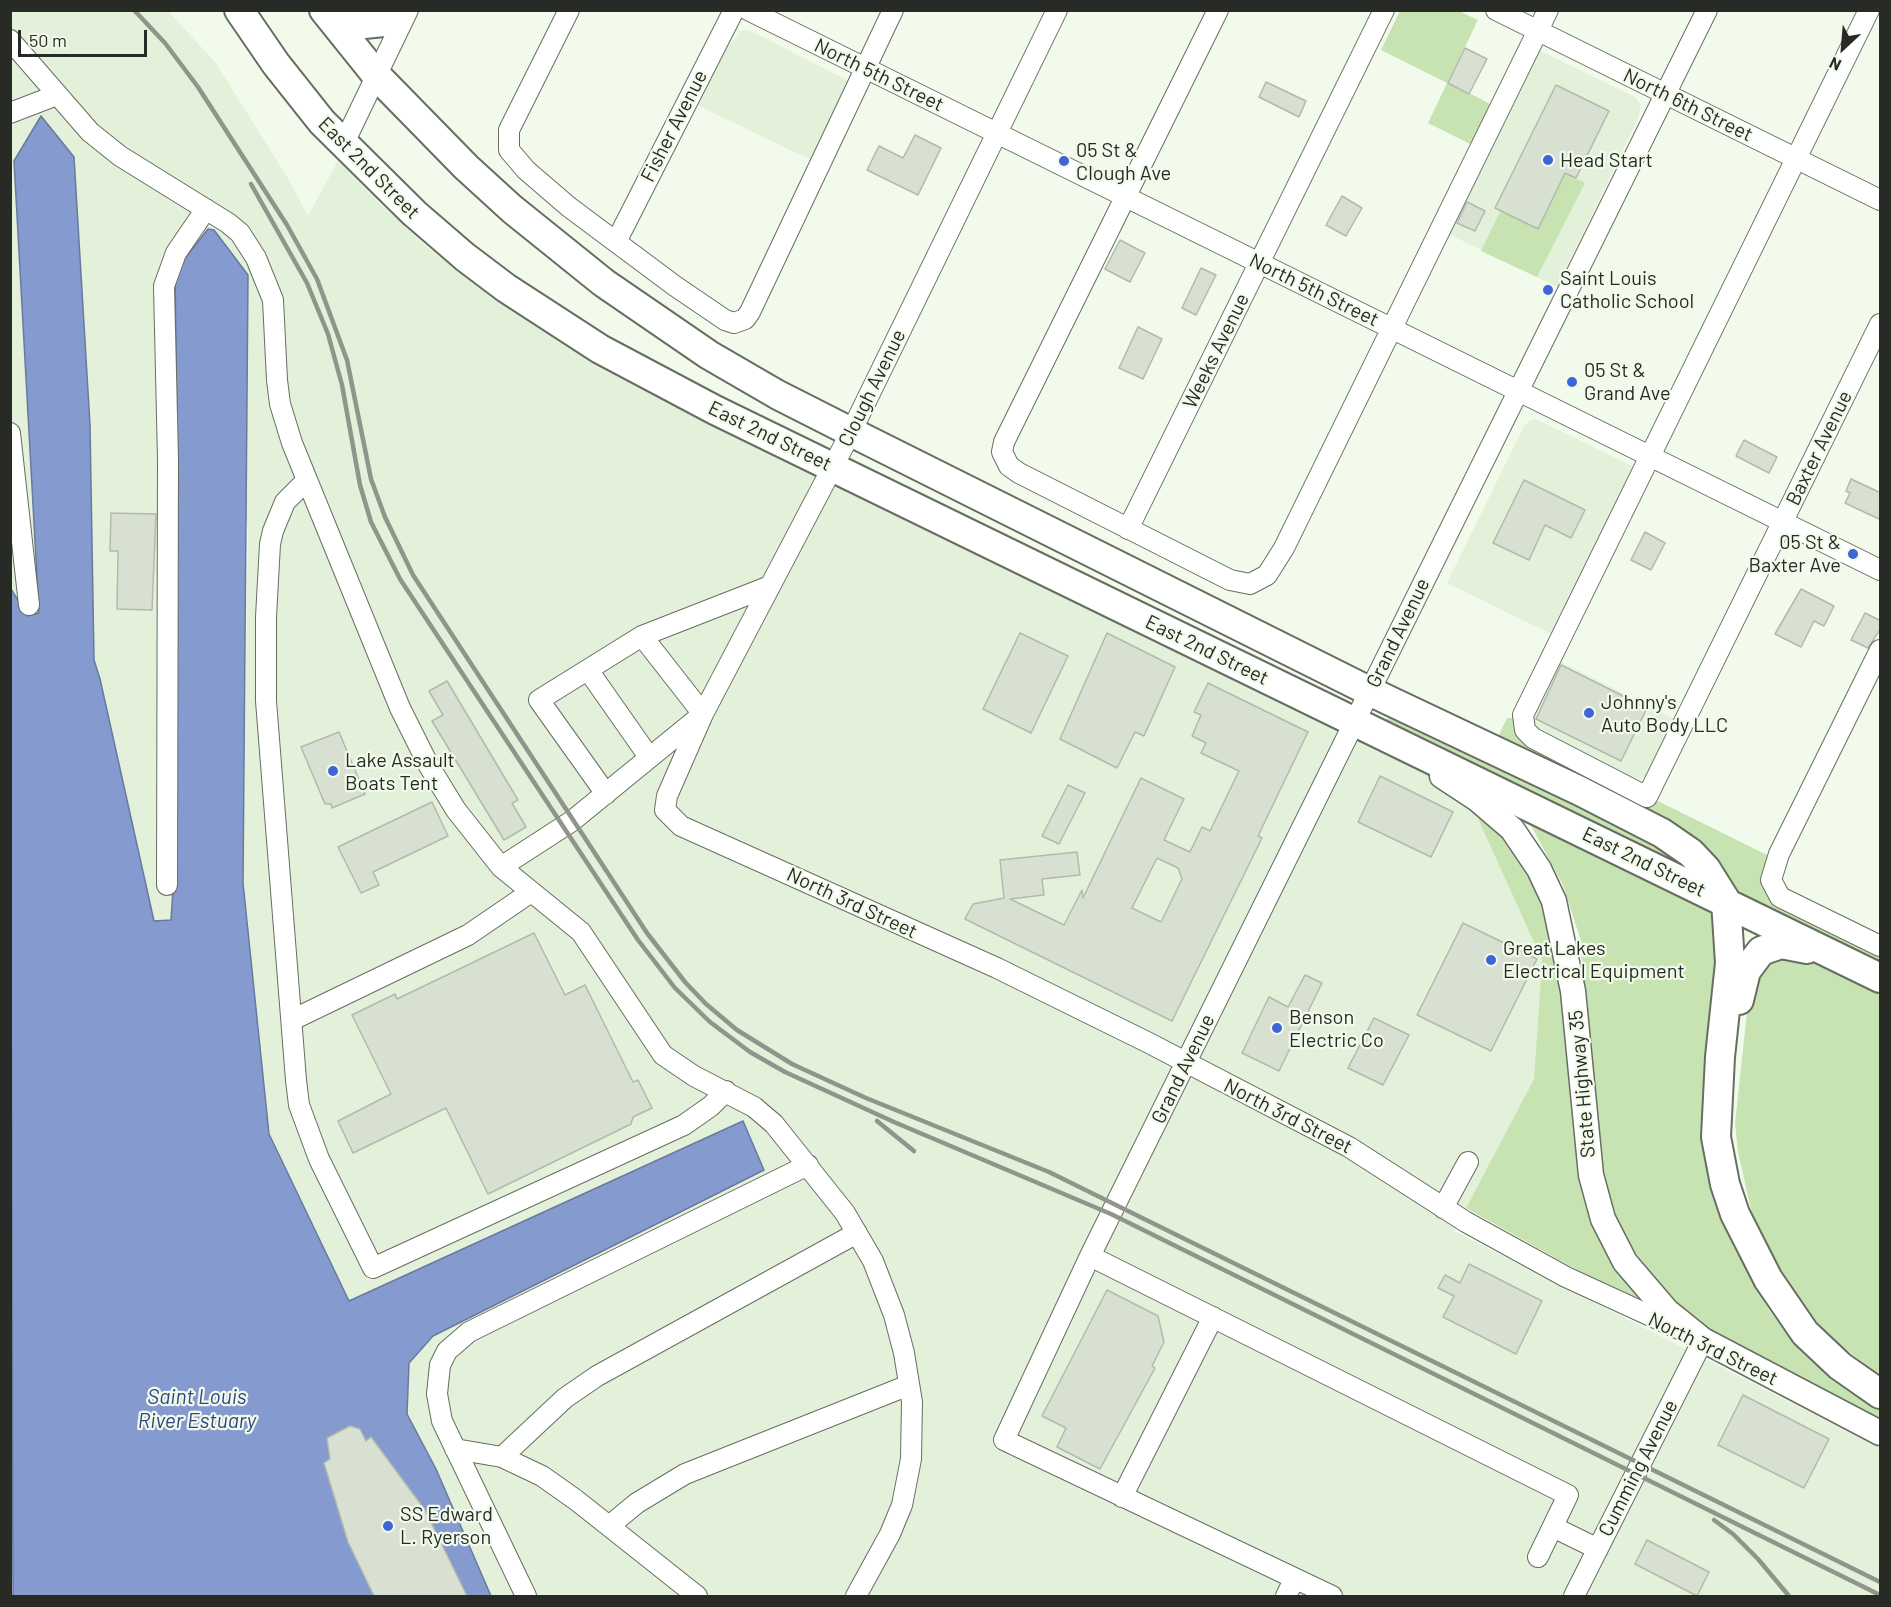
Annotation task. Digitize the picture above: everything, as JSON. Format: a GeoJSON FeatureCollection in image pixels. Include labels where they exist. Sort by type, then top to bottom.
{"type":"FeatureCollection","features":[{"type":"Feature","properties":{"kind":"highway","name":"East 2nd Street"},"geometry":{"type":"LineString","coordinates":[[239,10],[290,83],[343,145],[452,247],[540,311],[653,379],[1726,901]]}},
{"type":"Feature","properties":{"kind":"highway","name":"East 2nd Street"},"geometry":{"type":"LineString","coordinates":[[324,10],[377,76],[466,167],[555,246],[604,283],[709,355],[778,395],[851,432],[1369,691],[1662,833],[1691,853],[1706,869],[1726,901]]}},
{"type":"Feature","properties":{"kind":"highway"},"geometry":{"type":"LineString","coordinates":[[334,10],[364,24],[384,22],[402,10]]}},
{"type":"Feature","properties":{"kind":"highway"},"geometry":{"type":"LineString","coordinates":[[1726,901],[1881,978]]}},
{"type":"Feature","properties":{"kind":"highway"},"geometry":{"type":"LineString","coordinates":[[1726,901],[1730,963],[1720,1057],[1716,1137],[1725,1184],[1748,1243],[1789,1310],[1824,1353],[1881,1394]]}},
{"type":"Feature","properties":{"kind":"highway"},"geometry":{"type":"LineString","coordinates":[[1725,1184],[1738,1005],[1744,976],[1752,960],[1770,946],[1798,946],[1881,984]]}},
{"type":"Feature","properties":{"kind":"main road","name":"State Highway 35"},"geometry":{"type":"LineString","coordinates":[[1363,726],[1498,815],[1526,848],[1539,869],[1554,901],[1569,967],[1586,1140],[1596,1199],[1603,1219],[1625,1262],[1639,1281],[1676,1320],[1703,1340]]}},
{"type":"Feature","properties":{"kind":"main road","name":"North 3rd Street"},"geometry":{"type":"LineString","coordinates":[[1703,1340],[1881,1433]]}},
{"type":"Feature","properties":{"kind":"street"},"geometry":{"type":"LineString","coordinates":[[343,145],[408,10]]}},
{"type":"Feature","properties":{"kind":"street"},"geometry":{"type":"LineString","coordinates":[[569,10],[509,130],[509,150],[526,170],[616,242],[725,320],[734,323],[745,319],[893,10]]}},
{"type":"Feature","properties":{"kind":"street","name":"Fisher Avenue"},"geometry":{"type":"LineString","coordinates":[[616,242],[734,10]]}},
{"type":"Feature","properties":{"kind":"street","name":"North 5th Street"},"geometry":{"type":"LineString","coordinates":[[748,10],[1881,570]]}},
{"type":"Feature","properties":{"kind":"street","name":"Clough Avenue"},"geometry":{"type":"LineString","coordinates":[[681,826],[665,810],[667,796],[702,714],[851,432],[1057,10]]}},
{"type":"Feature","properties":{"kind":"street"},"geometry":{"type":"LineString","coordinates":[[1218,10],[1004,442],[1002,452],[1009,466],[1019,473],[1230,580],[1250,584],[1267,574],[1284,548],[1548,10]]}},
{"type":"Feature","properties":{"kind":"street","name":"Weeks Avenue"},"geometry":{"type":"LineString","coordinates":[[1128,529],[1384,10]]}},
{"type":"Feature","properties":{"kind":"street","name":"North 6th Street"},"geometry":{"type":"LineString","coordinates":[[1496,10],[1881,200]]}},
{"type":"Feature","properties":{"kind":"street","name":"Grand Avenue"},"geometry":{"type":"LineString","coordinates":[[1122,1497],[1004,1440],[1090,1256],[1185,1063],[1363,726],[1369,691],[1707,10]]}},
{"type":"Feature","properties":{"kind":"street"},"geometry":{"type":"LineString","coordinates":[[1650,456],[1869,10]]}},
{"type":"Feature","properties":{"kind":"street"},"geometry":{"type":"LineString","coordinates":[[10,40],[57,95],[106,146],[240,233],[256,258],[271,288],[280,404],[306,481],[415,740],[456,810],[501,867],[581,932],[663,1055],[694,1076],[754,1107],[774,1124],[808,1165],[857,1233],[873,1261],[894,1315],[909,1384],[913,1430],[907,1485],[890,1534],[856,1596]]}},
{"type":"Feature","properties":{"kind":"street"},"geometry":{"type":"LineString","coordinates":[[10,113],[57,95]]}},
{"type":"Feature","properties":{"kind":"street"},"geometry":{"type":"LineString","coordinates":[[167,885],[168,460],[164,286],[176,253],[206,209]]}},
{"type":"Feature","properties":{"kind":"street","name":"Baxter Avenue"},"geometry":{"type":"LineString","coordinates":[[1650,456],[1523,715],[1525,730],[1533,738],[1647,797],[1881,324]]}},
{"type":"Feature","properties":{"kind":"street"},"geometry":{"type":"LineString","coordinates":[[10,433],[29,604]]}},
{"type":"Feature","properties":{"kind":"street"},"geometry":{"type":"LineString","coordinates":[[306,481],[285,502],[273,531],[270,544],[266,617],[266,701],[296,1080],[304,1119],[319,1159],[373,1268],[684,1125],[711,1106],[726,1091]]}},
{"type":"Feature","properties":{"kind":"street"},"geometry":{"type":"LineString","coordinates":[[606,794],[539,700],[642,636],[770,586]]}},
{"type":"Feature","properties":{"kind":"street"},"geometry":{"type":"LineString","coordinates":[[501,867],[572,821],[702,714],[642,636]]}},
{"type":"Feature","properties":{"kind":"street"},"geometry":{"type":"LineString","coordinates":[[1881,650],[1775,862],[1773,887],[1787,901],[1881,946]]}},
{"type":"Feature","properties":{"kind":"street"},"geometry":{"type":"LineString","coordinates":[[588,670],[650,757]]}},
{"type":"Feature","properties":{"kind":"street","name":"North 3rd Street"},"geometry":{"type":"LineString","coordinates":[[681,826],[997,968],[1349,1147],[1443,1208],[1586,1288],[1703,1340]]}},
{"type":"Feature","properties":{"kind":"street"},"geometry":{"type":"LineString","coordinates":[[292,1020],[414,964],[468,935],[531,892]]}},
{"type":"Feature","properties":{"kind":"street"},"geometry":{"type":"LineString","coordinates":[[1443,1208],[1468,1162]]}},
{"type":"Feature","properties":{"kind":"street"},"geometry":{"type":"LineString","coordinates":[[526,1596],[442,1421],[437,1394],[440,1365],[453,1343],[469,1332],[808,1165]]}},
{"type":"Feature","properties":{"kind":"street"},"geometry":{"type":"LineString","coordinates":[[502,1457],[565,1398],[597,1376],[857,1233]]}},
{"type":"Feature","properties":{"kind":"street"},"geometry":{"type":"LineString","coordinates":[[1090,1256],[1568,1495],[1538,1557]]}},
{"type":"Feature","properties":{"kind":"street"},"geometry":{"type":"LineString","coordinates":[[1213,1317],[1122,1497],[1290,1588],[1332,1596]]}},
{"type":"Feature","properties":{"kind":"street","name":"Cumming Avenue"},"geometry":{"type":"LineString","coordinates":[[1574,1596],[1703,1340]]}},
{"type":"Feature","properties":{"kind":"street"},"geometry":{"type":"LineString","coordinates":[[609,1526],[637,1503],[686,1474],[909,1384]]}},
{"type":"Feature","properties":{"kind":"street"},"geometry":{"type":"LineString","coordinates":[[455,1449],[502,1457],[561,1488],[697,1596]]}},
{"type":"Feature","properties":{"kind":"street"},"geometry":{"type":"LineString","coordinates":[[1553,1527],[1598,1549]]}},
{"type":"Feature","properties":{"kind":"shaded area"},"geometry":{"type":"Polygon","coordinates":[[[10,11],[168,11],[215,62],[286,175],[308,216],[338,161],[427,247],[494,298],[585,358],[892,514],[1412,767],[1449,786],[1470,801],[1542,960],[1534,1079],[1454,1231],[1880,1448],[1880,1596],[491,1596],[436,1469],[407,1414],[409,1363],[433,1336],[742,1121],[349,1301],[269,1134],[243,883],[248,529],[175,271],[178,505],[170,841],[175,859],[171,920],[154,921],[94,660],[90,425],[74,157],[14,161],[39,613],[27,617],[11,587],[10,11]]]}},
{"type":"Feature","properties":{"kind":"shaded area"},"geometry":{"type":"Polygon","coordinates":[[[742,30],[749,30],[853,83],[815,162],[697,105],[728,47],[742,30]]]}},
{"type":"Feature","properties":{"kind":"shaded area","name":"Head Start"},"geometry":{"type":"Polygon","coordinates":[[[1535,48],[1635,97],[1641,105],[1637,121],[1557,287],[1442,231],[1535,48]]]}},
{"type":"Feature","properties":{"kind":"shaded area"},"geometry":{"type":"Polygon","coordinates":[[[1536,419],[1640,470],[1555,636],[1447,583],[1524,426],[1530,420],[1536,419]]]}},
{"type":"Feature","properties":{"kind":"shaded area","name":"Johnny's Auto Body LLC"},"geometry":{"type":"Polygon","coordinates":[[[1557,660],[1675,719],[1647,776],[1635,781],[1532,731],[1531,709],[1557,660]]]}},
{"type":"Feature","properties":{"kind":"green space"},"geometry":{"type":"Polygon","coordinates":[[[1400,11],[1459,11],[1478,20],[1448,82],[1492,105],[1472,145],[1428,123],[1447,83],[1381,50],[1400,11]]]}},
{"type":"Feature","properties":{"kind":"green space"},"geometry":{"type":"Polygon","coordinates":[[[1565,173],[1585,183],[1537,277],[1481,251],[1501,210],[1538,228],[1565,173]]]}},
{"type":"Feature","properties":{"kind":"green space"},"geometry":{"type":"Polygon","coordinates":[[[1387,718],[1400,721],[1469,755],[1520,771],[1652,838],[1696,874],[1386,724],[1387,718]]]}},
{"type":"Feature","properties":{"kind":"green space"},"geometry":{"type":"Polygon","coordinates":[[[1507,718],[1516,718],[1656,800],[1771,857],[1764,884],[1770,898],[1880,954],[1880,971],[1730,894],[1498,737],[1507,718]]]}},
{"type":"Feature","properties":{"kind":"green space"},"geometry":{"type":"Polygon","coordinates":[[[1470,801],[1505,835],[1539,887],[1559,958],[1576,1154],[1582,1184],[1624,1278],[1646,1305],[1638,1304],[1466,1208],[1534,1079],[1542,960],[1470,801]]]}},
{"type":"Feature","properties":{"kind":"green space"},"geometry":{"type":"Polygon","coordinates":[[[1527,818],[1713,913],[1716,922],[1721,1212],[1733,1246],[1769,1310],[1784,1330],[1834,1379],[1880,1409],[1880,1422],[1736,1345],[1698,1321],[1664,1292],[1629,1244],[1619,1226],[1605,1186],[1595,1123],[1580,938],[1563,885],[1527,818]]]}},
{"type":"Feature","properties":{"kind":"green space"},"geometry":{"type":"Polygon","coordinates":[[[1803,955],[1880,993],[1880,1376],[1833,1339],[1805,1309],[1768,1252],[1752,1214],[1738,1152],[1735,1123],[1750,984],[1765,959],[1803,955]]]}},
{"type":"Feature","properties":{"kind":"water","name":"Saint Louis River Estuary"},"geometry":{"type":"Polygon","coordinates":[[[41,116],[74,157],[90,425],[94,660],[154,921],[171,920],[175,859],[170,841],[178,505],[175,271],[208,229],[214,230],[248,275],[243,883],[269,1134],[349,1301],[743,1121],[764,1170],[433,1336],[409,1363],[407,1414],[436,1469],[491,1596],[13,1596],[10,587],[27,616],[39,613],[14,161],[41,116]]]}},
{"type":"Feature","properties":{"kind":"building"},"geometry":{"type":"Polygon","coordinates":[[[1465,48],[1487,59],[1469,94],[1448,83],[1465,48]]]}},
{"type":"Feature","properties":{"kind":"building"},"geometry":{"type":"Polygon","coordinates":[[[1266,82],[1306,101],[1299,117],[1259,97],[1266,82]]]}},
{"type":"Feature","properties":{"kind":"building","name":"Head Start"},"geometry":{"type":"Polygon","coordinates":[[[1556,85],[1609,111],[1576,178],[1565,173],[1538,229],[1495,208],[1556,85]]]}},
{"type":"Feature","properties":{"kind":"building"},"geometry":{"type":"Polygon","coordinates":[[[915,135],[941,148],[918,195],[867,170],[879,146],[903,158],[915,135]]]}},
{"type":"Feature","properties":{"kind":"building"},"geometry":{"type":"Polygon","coordinates":[[[1342,196],[1362,208],[1346,236],[1326,225],[1342,196]]]}},
{"type":"Feature","properties":{"kind":"building"},"geometry":{"type":"Polygon","coordinates":[[[1467,202],[1485,211],[1475,231],[1457,223],[1467,202]]]}},
{"type":"Feature","properties":{"kind":"building"},"geometry":{"type":"Polygon","coordinates":[[[1120,240],[1145,253],[1130,282],[1105,269],[1120,240]]]}},
{"type":"Feature","properties":{"kind":"building"},"geometry":{"type":"Polygon","coordinates":[[[1201,268],[1216,275],[1196,315],[1182,308],[1201,268]]]}},
{"type":"Feature","properties":{"kind":"building"},"geometry":{"type":"Polygon","coordinates":[[[1138,327],[1162,339],[1143,379],[1119,368],[1138,327]]]}},
{"type":"Feature","properties":{"kind":"building"},"geometry":{"type":"Polygon","coordinates":[[[1744,440],[1777,457],[1769,473],[1736,456],[1744,440]]]}},
{"type":"Feature","properties":{"kind":"building"},"geometry":{"type":"Polygon","coordinates":[[[1851,479],[1881,493],[1881,520],[1845,503],[1850,493],[1846,491],[1851,479]]]}},
{"type":"Feature","properties":{"kind":"building"},"geometry":{"type":"Polygon","coordinates":[[[1524,480],[1585,510],[1571,538],[1545,525],[1529,560],[1493,543],[1524,480]]]}},
{"type":"Feature","properties":{"kind":"building"},"geometry":{"type":"Polygon","coordinates":[[[111,513],[156,514],[152,610],[117,609],[118,551],[110,551],[111,513]]]}},
{"type":"Feature","properties":{"kind":"building"},"geometry":{"type":"Polygon","coordinates":[[[1645,532],[1665,543],[1651,570],[1631,560],[1645,532]]]}},
{"type":"Feature","properties":{"kind":"building"},"geometry":{"type":"Polygon","coordinates":[[[1801,589],[1834,606],[1824,626],[1814,621],[1801,647],[1775,634],[1801,589]]]}},
{"type":"Feature","properties":{"kind":"building"},"geometry":{"type":"Polygon","coordinates":[[[1865,613],[1881,621],[1881,628],[1868,648],[1851,640],[1865,613]]]}},
{"type":"Feature","properties":{"kind":"building"},"geometry":{"type":"Polygon","coordinates":[[[1020,633],[1068,656],[1031,733],[983,709],[1020,633]]]}},
{"type":"Feature","properties":{"kind":"building"},"geometry":{"type":"Polygon","coordinates":[[[1107,633],[1175,667],[1144,736],[1135,732],[1117,768],[1060,739],[1107,633]]]}},
{"type":"Feature","properties":{"kind":"building","name":"Johnny's Auto Body LLC"},"geometry":{"type":"Polygon","coordinates":[[[1561,665],[1647,708],[1621,761],[1536,719],[1561,665]]]}},
{"type":"Feature","properties":{"kind":"building"},"geometry":{"type":"Polygon","coordinates":[[[447,681],[518,800],[512,803],[526,827],[504,840],[432,721],[443,715],[429,691],[447,681]]]}},
{"type":"Feature","properties":{"kind":"building"},"geometry":{"type":"Polygon","coordinates":[[[1208,683],[1308,732],[1258,836],[1262,838],[1172,1021],[965,919],[973,904],[1004,898],[1000,860],[1077,852],[1080,875],[1042,879],[1044,895],[1010,899],[1064,925],[1082,890],[1083,898],[1141,778],[1184,799],[1164,840],[1190,852],[1202,827],[1210,831],[1239,771],[1201,753],[1206,743],[1192,736],[1201,715],[1194,712],[1208,683]],[[1157,858],[1132,908],[1161,922],[1182,879],[1178,868],[1157,858]]]}},
{"type":"Feature","properties":{"kind":"building","name":"Lake Assault Boats Tent"},"geometry":{"type":"Polygon","coordinates":[[[339,732],[365,794],[332,808],[331,804],[325,804],[301,747],[339,732]]]}},
{"type":"Feature","properties":{"kind":"building"},"geometry":{"type":"Polygon","coordinates":[[[1380,776],[1453,812],[1431,857],[1358,822],[1380,776]]]}},
{"type":"Feature","properties":{"kind":"building"},"geometry":{"type":"Polygon","coordinates":[[[1068,785],[1085,793],[1059,844],[1042,836],[1068,785]]]}},
{"type":"Feature","properties":{"kind":"building"},"geometry":{"type":"Polygon","coordinates":[[[432,802],[448,836],[373,872],[379,885],[361,893],[338,847],[432,802]]]}},
{"type":"Feature","properties":{"kind":"building"},"geometry":{"type":"Polygon","coordinates":[[[1463,923],[1537,959],[1491,1051],[1417,1015],[1463,923]]]}},
{"type":"Feature","properties":{"kind":"building"},"geometry":{"type":"Polygon","coordinates":[[[534,933],[565,995],[585,985],[633,1082],[638,1080],[652,1108],[633,1117],[631,1124],[488,1194],[446,1108],[353,1153],[338,1121],[391,1094],[352,1015],[395,994],[397,999],[534,933]]]}},
{"type":"Feature","properties":{"kind":"building","name":"Benson Electric Co"},"geometry":{"type":"Polygon","coordinates":[[[1305,975],[1322,983],[1279,1071],[1242,1053],[1269,997],[1288,1007],[1305,975]]]}},
{"type":"Feature","properties":{"kind":"building"},"geometry":{"type":"Polygon","coordinates":[[[1374,1018],[1409,1035],[1383,1085],[1348,1068],[1374,1018]]]}},
{"type":"Feature","properties":{"kind":"building"},"geometry":{"type":"Polygon","coordinates":[[[1469,1264],[1542,1301],[1516,1354],[1443,1317],[1454,1296],[1438,1288],[1445,1275],[1460,1283],[1469,1264]]]}},
{"type":"Feature","properties":{"kind":"building"},"geometry":{"type":"Polygon","coordinates":[[[1107,1290],[1158,1316],[1164,1342],[1152,1366],[1155,1368],[1100,1469],[1057,1447],[1066,1428],[1042,1416],[1107,1290]]]}},
{"type":"Feature","properties":{"kind":"building"},"geometry":{"type":"Polygon","coordinates":[[[1743,1395],[1829,1439],[1804,1488],[1718,1445],[1743,1395]]]}},
{"type":"Feature","properties":{"kind":"building","name":"SS Edward L. Ryerson"},"geometry":{"type":"Polygon","coordinates":[[[350,1426],[360,1429],[366,1441],[371,1437],[425,1510],[467,1596],[374,1596],[348,1542],[324,1463],[330,1459],[327,1438],[350,1426]]]}},
{"type":"Feature","properties":{"kind":"building"},"geometry":{"type":"Polygon","coordinates":[[[1647,1540],[1709,1572],[1697,1596],[1635,1564],[1647,1540]]]}},
{"type":"Feature","properties":{"kind":"railway"},"geometry":{"type":"LineString","coordinates":[[134,10],[165,43],[198,87],[287,225],[317,279],[347,360],[371,479],[385,517],[413,575],[647,933],[685,982],[706,1004],[737,1030],[792,1064],[866,1098],[1049,1172],[1880,1582]]}},
{"type":"Feature","properties":{"kind":"railway"},"geometry":{"type":"LineString","coordinates":[[251,184],[307,283],[328,334],[342,385],[360,485],[371,522],[400,579],[638,940],[675,988],[710,1022],[750,1052],[785,1072],[894,1122],[1111,1214],[1880,1595]]}},
{"type":"Feature","properties":{"kind":"railway"},"geometry":{"type":"LineString","coordinates":[[877,1121],[914,1151]]}},
{"type":"Feature","properties":{"kind":"railway"},"geometry":{"type":"LineString","coordinates":[[1714,1520],[1733,1534],[1758,1559],[1789,1596]]}},
{"type":"Feature","properties":{"kind":"place","name":"Head Start"},"geometry":{"type":"Point","coordinates":[1548,160]}},
{"type":"Feature","properties":{"kind":"place","name":"05 St & Clough Ave"},"geometry":{"type":"Point","coordinates":[1064,161]}},
{"type":"Feature","properties":{"kind":"place","name":"Saint Louis Catholic School"},"geometry":{"type":"Point","coordinates":[1548,290]}},
{"type":"Feature","properties":{"kind":"place","name":"05 St & Grand Ave"},"geometry":{"type":"Point","coordinates":[1572,382]}},
{"type":"Feature","properties":{"kind":"place","name":"05 St & Baxter Ave"},"geometry":{"type":"Point","coordinates":[1853,554]}},
{"type":"Feature","properties":{"kind":"place","name":"Johnny's Auto Body LLC"},"geometry":{"type":"Point","coordinates":[1589,713]}},
{"type":"Feature","properties":{"kind":"place","name":"Lake Assault Boats Tent"},"geometry":{"type":"Point","coordinates":[333,771]}},
{"type":"Feature","properties":{"kind":"place","name":"Great Lakes Electrical Equipment"},"geometry":{"type":"Point","coordinates":[1491,960]}},
{"type":"Feature","properties":{"kind":"place","name":"Benson Electric Co"},"geometry":{"type":"Point","coordinates":[1277,1028]}},
{"type":"Feature","properties":{"kind":"place","name":"SS Edward L. Ryerson"},"geometry":{"type":"Point","coordinates":[388,1526]}}]}
